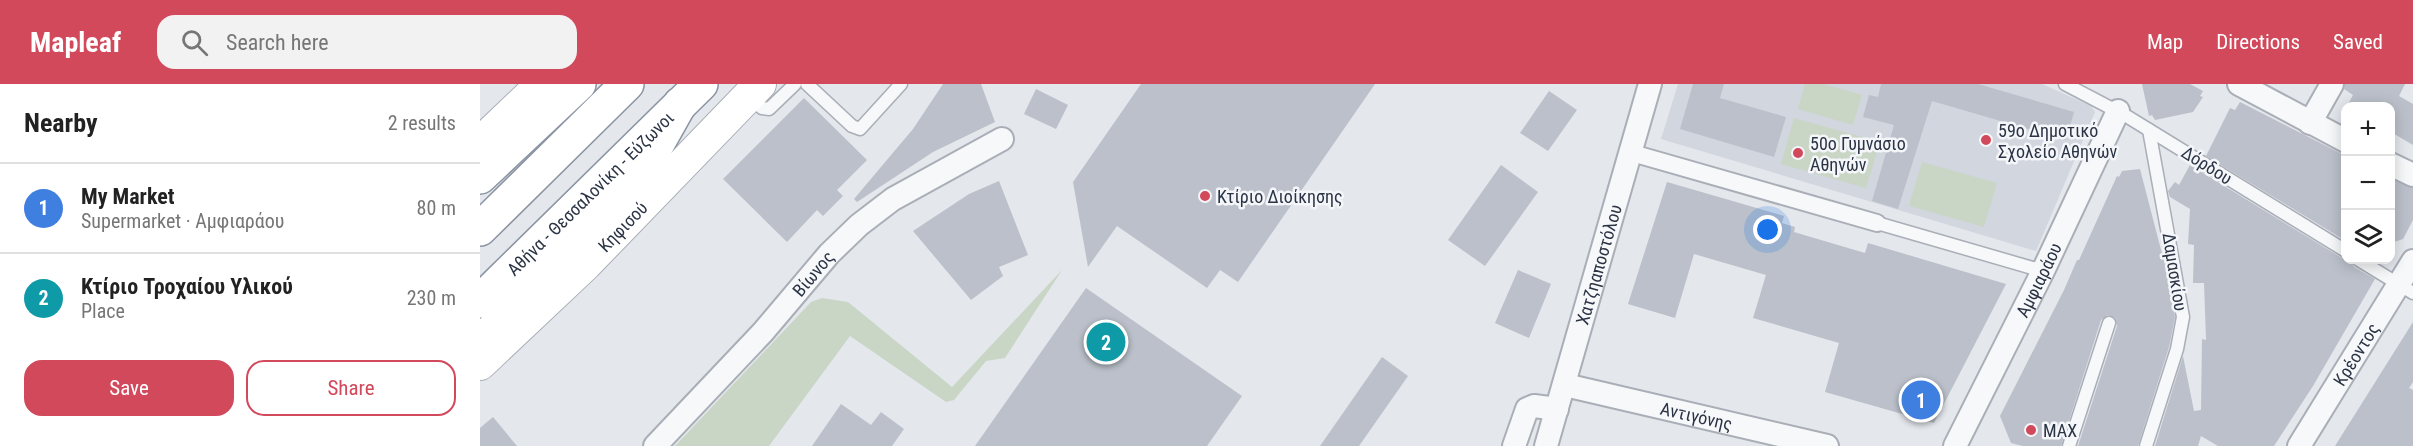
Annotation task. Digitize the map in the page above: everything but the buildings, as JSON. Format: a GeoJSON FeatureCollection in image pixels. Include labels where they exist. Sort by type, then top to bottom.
{"type":"FeatureCollection","features":[{"type":"Feature","properties":{"kind":"highway"},"geometry":{"type":"LineString","coordinates":[[480,177],[579,84]]}},
{"type":"Feature","properties":{"kind":"highway"},"geometry":{"type":"LineString","coordinates":[[480,229],[627,84]]}},
{"type":"Feature","properties":{"kind":"highway"},"geometry":{"type":"LineString","coordinates":[[480,343],[639,177],[690,94]]}},
{"type":"Feature","properties":{"kind":"highway","name":"Αθήνα - Θεσσαλονίκη - Εύζωνοι"},"geometry":{"type":"LineString","coordinates":[[480,301],[690,94]]}},
{"type":"Feature","properties":{"kind":"main road"},"geometry":{"type":"LineString","coordinates":[[480,143],[542,84]]}},
{"type":"Feature","properties":{"kind":"main road","name":"Κηφισού"},"geometry":{"type":"LineString","coordinates":[[480,364],[586,264],[753,90]]}},
{"type":"Feature","properties":{"kind":"street","name":"Χατζηαποστόλου"},"geometry":{"type":"LineString","coordinates":[[1546,446],[1650,84]]}},
{"type":"Feature","properties":{"kind":"street"},"geometry":{"type":"LineString","coordinates":[[2239,84],[2341,138]]}},
{"type":"Feature","properties":{"kind":"street"},"geometry":{"type":"LineString","coordinates":[[2310,123],[2332,84]]}},
{"type":"Feature","properties":{"kind":"street","name":"Αμφιαράου"},"geometry":{"type":"LineString","coordinates":[[1955,446],[2043,271],[2118,111]]}},
{"type":"Feature","properties":{"kind":"street","name":"Βίωνος"},"geometry":{"type":"LineString","coordinates":[[655,446],[763,332],[829,254],[859,225],[893,199],[1002,139]]}},
{"type":"Feature","properties":{"kind":"street"},"geometry":{"type":"LineString","coordinates":[[1632,153],[1877,223]]}},
{"type":"Feature","properties":{"kind":"street"},"geometry":{"type":"LineString","coordinates":[[2395,166],[2413,175]]}},
{"type":"Feature","properties":{"kind":"street","name":"Κρέοντος"},"geometry":{"type":"LineString","coordinates":[[2299,446],[2406,288],[2413,261]]}},
{"type":"Feature","properties":{"kind":"street","name":"Αντιγόνης"},"geometry":{"type":"LineString","coordinates":[[1565,385],[1827,446]]}},
{"type":"Feature","properties":{"kind":"street"},"geometry":{"type":"LineString","coordinates":[[1514,446],[1527,409],[1534,406],[1557,409]]}},
{"type":"Feature","properties":{"kind":"lane"},"geometry":{"type":"LineString","coordinates":[[753,90],[762,108],[769,109],[795,84]]}},
{"type":"Feature","properties":{"kind":"lane"},"geometry":{"type":"LineString","coordinates":[[815,87],[852,126],[860,129],[901,84]]}},
{"type":"Feature","properties":{"kind":"lane","name":"Δόρδου"},"geometry":{"type":"LineString","coordinates":[[2065,84],[2118,111],[2341,248]]}},
{"type":"Feature","properties":{"kind":"lane","name":"Δαμασκίου"},"geometry":{"type":"LineString","coordinates":[[2146,446],[2177,349],[2183,317],[2149,130]]}},
{"type":"Feature","properties":{"kind":"lane"},"geometry":{"type":"LineString","coordinates":[[1877,223],[2043,271]]}},
{"type":"Feature","properties":{"kind":"lane"},"geometry":{"type":"LineString","coordinates":[[2366,264],[2406,288]]}},
{"type":"Feature","properties":{"kind":"lane"},"geometry":{"type":"LineString","coordinates":[[2068,446],[2109,323]]}},
{"type":"Feature","properties":{"kind":"shaded area"},"geometry":{"type":"Polygon","coordinates":[[[1678,84],[2042,84],[2091,106],[2095,112],[2036,251],[1661,139],[1678,84]]]}},
{"type":"Feature","properties":{"kind":"green space"},"geometry":{"type":"Polygon","coordinates":[[[1805,84],[1824,84],[1862,95],[1853,125],[1798,109],[1805,84]]]}},
{"type":"Feature","properties":{"kind":"green space"},"geometry":{"type":"Polygon","coordinates":[[[1794,118],[1880,142],[1866,188],[1781,164],[1794,118]]]}},
{"type":"Feature","properties":{"kind":"green space"},"geometry":{"type":"Polygon","coordinates":[[[1922,162],[1997,183],[1984,227],[1909,206],[1922,162]]]}},
{"type":"Feature","properties":{"kind":"green space"},"geometry":{"type":"Polygon","coordinates":[[[1062,270],[1005,358],[986,361],[954,400],[946,402],[850,336],[769,446],[675,446],[811,302],[822,298],[848,302],[952,387],[1062,270]]]}},
{"type":"Feature","properties":{"kind":"place","name":"59ο Δημοτικό Σχολείο Αθηνών"},"geometry":{"type":"Point","coordinates":[1986,140]}},
{"type":"Feature","properties":{"kind":"place","name":"50ο Γυμνάσιο Αθηνών"},"geometry":{"type":"Point","coordinates":[1798,153]}},
{"type":"Feature","properties":{"kind":"place","name":"Κτίριο Διοίκησης"},"geometry":{"type":"Point","coordinates":[1205,196]}},
{"type":"Feature","properties":{"kind":"place","name":"Κτίριο Τροχαίου Υλικού"},"geometry":{"type":"Point","coordinates":[1106,342]}},
{"type":"Feature","properties":{"kind":"place","name":"My Market"},"geometry":{"type":"Point","coordinates":[1921,400]}},
{"type":"Feature","properties":{"kind":"place","name":"MAX"},"geometry":{"type":"Point","coordinates":[2031,430]}}]}
